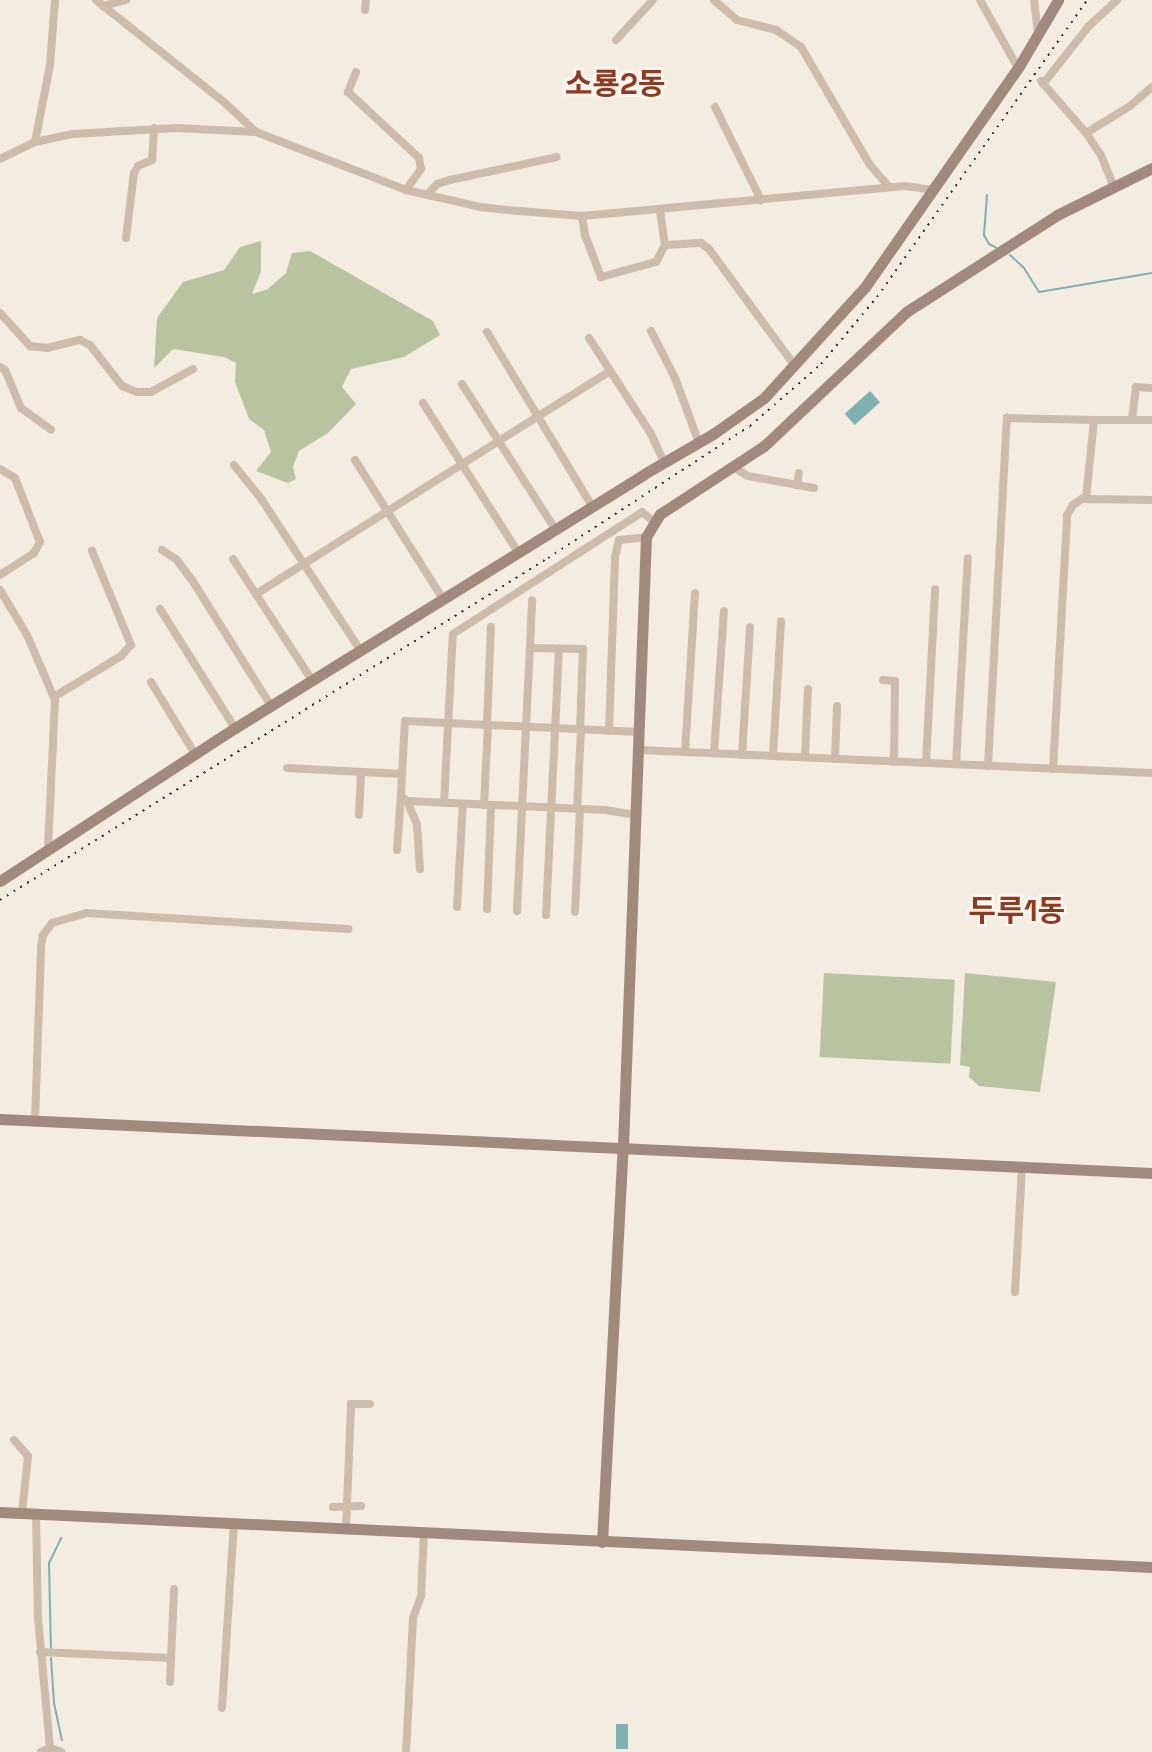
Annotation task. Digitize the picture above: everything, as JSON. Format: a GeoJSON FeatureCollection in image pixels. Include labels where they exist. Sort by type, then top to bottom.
{"type":"FeatureCollection","features":[{"type":"Feature","properties":{"kind":"street"},"geometry":{"type":"LineString","coordinates":[[35,142],[52,52],[55,0]]}},
{"type":"Feature","properties":{"kind":"street"},"geometry":{"type":"LineString","coordinates":[[100,3],[126,0]]}},
{"type":"Feature","properties":{"kind":"street"},"geometry":{"type":"LineString","coordinates":[[616,40],[653,0]]}},
{"type":"Feature","properties":{"kind":"street"},"geometry":{"type":"LineString","coordinates":[[714,0],[737,20],[776,30],[801,47],[870,165],[889,187]]}},
{"type":"Feature","properties":{"kind":"street"},"geometry":{"type":"LineString","coordinates":[[980,0],[1018,68]]}},
{"type":"Feature","properties":{"kind":"street"},"geometry":{"type":"LineString","coordinates":[[1034,0],[1038,33]]}},
{"type":"Feature","properties":{"kind":"street"},"geometry":{"type":"LineString","coordinates":[[0,881],[235,728],[699,443],[764,398],[865,287],[1018,68],[1058,0]]}},
{"type":"Feature","properties":{"kind":"street"},"geometry":{"type":"LineString","coordinates":[[1113,184],[1101,155],[1086,133],[1042,82],[1088,27],[1117,0]]}},
{"type":"Feature","properties":{"kind":"street"},"geometry":{"type":"LineString","coordinates":[[100,3],[225,103],[256,132]]}},
{"type":"Feature","properties":{"kind":"street"},"geometry":{"type":"LineString","coordinates":[[356,72],[347,87],[348,92],[419,158],[421,169],[406,190]]}},
{"type":"Feature","properties":{"kind":"street"},"geometry":{"type":"LineString","coordinates":[[1086,133],[1130,106],[1152,87]]}},
{"type":"Feature","properties":{"kind":"street"},"geometry":{"type":"LineString","coordinates":[[715,107],[761,200]]}},
{"type":"Feature","properties":{"kind":"street"},"geometry":{"type":"LineString","coordinates":[[126,238],[134,173],[138,166],[152,160],[154,128]]}},
{"type":"Feature","properties":{"kind":"street"},"geometry":{"type":"LineString","coordinates":[[0,159],[35,142],[114,129],[256,132],[406,190],[480,207],[582,216],[889,187],[933,190]]}},
{"type":"Feature","properties":{"kind":"street"},"geometry":{"type":"LineString","coordinates":[[428,194],[437,184],[450,180],[557,157]]}},
{"type":"Feature","properties":{"kind":"street"},"geometry":{"type":"LineString","coordinates":[[602,1542],[623,1146],[646,537],[654,522],[764,446],[906,312],[1057,215],[1113,184],[1152,168]]}},
{"type":"Feature","properties":{"kind":"street"},"geometry":{"type":"LineString","coordinates":[[582,216],[585,235],[601,277],[656,262],[665,245],[660,210]]}},
{"type":"Feature","properties":{"kind":"street"},"geometry":{"type":"LineString","coordinates":[[665,245],[701,243],[709,249],[795,366]]}},
{"type":"Feature","properties":{"kind":"street"},"geometry":{"type":"LineString","coordinates":[[0,313],[30,346],[38,349],[68,341],[90,345],[122,386],[137,392],[159,389],[193,369]]}},
{"type":"Feature","properties":{"kind":"street"},"geometry":{"type":"LineString","coordinates":[[651,331],[675,378],[699,443]]}},
{"type":"Feature","properties":{"kind":"street"},"geometry":{"type":"LineString","coordinates":[[487,332],[536,418],[592,506]]}},
{"type":"Feature","properties":{"kind":"street"},"geometry":{"type":"LineString","coordinates":[[589,338],[651,434],[664,462]]}},
{"type":"Feature","properties":{"kind":"street"},"geometry":{"type":"LineString","coordinates":[[0,367],[5,370],[21,408],[51,430]]}},
{"type":"Feature","properties":{"kind":"street"},"geometry":{"type":"LineString","coordinates":[[256,594],[609,372]]}},
{"type":"Feature","properties":{"kind":"street"},"geometry":{"type":"LineString","coordinates":[[462,384],[555,529]]}},
{"type":"Feature","properties":{"kind":"street"},"geometry":{"type":"LineString","coordinates":[[1132,419],[1136,387],[1152,388]]}},
{"type":"Feature","properties":{"kind":"street"},"geometry":{"type":"LineString","coordinates":[[423,403],[518,552]]}},
{"type":"Feature","properties":{"kind":"street"},"geometry":{"type":"LineString","coordinates":[[988,766],[1007,418],[1152,420]]}},
{"type":"Feature","properties":{"kind":"street"},"geometry":{"type":"LineString","coordinates":[[1086,498],[1094,420]]}},
{"type":"Feature","properties":{"kind":"street"},"geometry":{"type":"LineString","coordinates":[[355,460],[443,599]]}},
{"type":"Feature","properties":{"kind":"street"},"geometry":{"type":"LineString","coordinates":[[234,465],[262,500],[360,650]]}},
{"type":"Feature","properties":{"kind":"street"},"geometry":{"type":"LineString","coordinates":[[733,467],[748,476],[814,488]]}},
{"type":"Feature","properties":{"kind":"street"},"geometry":{"type":"LineString","coordinates":[[0,469],[15,478],[40,542],[34,553],[0,575]]}},
{"type":"Feature","properties":{"kind":"street"},"geometry":{"type":"LineString","coordinates":[[797,485],[799,473]]}},
{"type":"Feature","properties":{"kind":"street"},"geometry":{"type":"LineString","coordinates":[[1053,769],[1067,515],[1073,505],[1086,498],[1152,500]]}},
{"type":"Feature","properties":{"kind":"street"},"geometry":{"type":"LineString","coordinates":[[444,803],[453,634],[642,512],[654,522]]}},
{"type":"Feature","properties":{"kind":"street"},"geometry":{"type":"LineString","coordinates":[[609,731],[615,557],[619,540],[646,537]]}},
{"type":"Feature","properties":{"kind":"street"},"geometry":{"type":"LineString","coordinates":[[162,550],[176,559],[192,580],[271,706]]}},
{"type":"Feature","properties":{"kind":"street"},"geometry":{"type":"LineString","coordinates":[[54,697],[121,656],[131,645],[92,551]]}},
{"type":"Feature","properties":{"kind":"street"},"geometry":{"type":"LineString","coordinates":[[956,764],[968,558]]}},
{"type":"Feature","properties":{"kind":"street"},"geometry":{"type":"LineString","coordinates":[[233,559],[312,680]]}},
{"type":"Feature","properties":{"kind":"street"},"geometry":{"type":"LineString","coordinates":[[926,763],[935,589]]}},
{"type":"Feature","properties":{"kind":"street"},"geometry":{"type":"LineString","coordinates":[[0,590],[27,635],[54,697],[57,723],[48,849]]}},
{"type":"Feature","properties":{"kind":"street"},"geometry":{"type":"LineString","coordinates":[[685,752],[695,593]]}},
{"type":"Feature","properties":{"kind":"street"},"geometry":{"type":"LineString","coordinates":[[517,911],[532,600]]}},
{"type":"Feature","properties":{"kind":"street"},"geometry":{"type":"LineString","coordinates":[[160,609],[235,728]]}},
{"type":"Feature","properties":{"kind":"street"},"geometry":{"type":"LineString","coordinates":[[714,753],[724,611]]}},
{"type":"Feature","properties":{"kind":"street"},"geometry":{"type":"LineString","coordinates":[[773,756],[781,621]]}},
{"type":"Feature","properties":{"kind":"street"},"geometry":{"type":"LineString","coordinates":[[487,909],[491,627]]}},
{"type":"Feature","properties":{"kind":"street"},"geometry":{"type":"LineString","coordinates":[[742,755],[750,627]]}},
{"type":"Feature","properties":{"kind":"street"},"geometry":{"type":"LineString","coordinates":[[530,648],[583,649],[575,912]]}},
{"type":"Feature","properties":{"kind":"street"},"geometry":{"type":"LineString","coordinates":[[546,915],[559,648]]}},
{"type":"Feature","properties":{"kind":"street"},"geometry":{"type":"LineString","coordinates":[[883,680],[895,681],[894,762]]}},
{"type":"Feature","properties":{"kind":"street"},"geometry":{"type":"LineString","coordinates":[[151,682],[195,754]]}},
{"type":"Feature","properties":{"kind":"street"},"geometry":{"type":"LineString","coordinates":[[805,757],[808,689]]}},
{"type":"Feature","properties":{"kind":"street"},"geometry":{"type":"LineString","coordinates":[[835,759],[837,706]]}},
{"type":"Feature","properties":{"kind":"street"},"geometry":{"type":"LineString","coordinates":[[397,850],[404,798],[405,721],[639,732]]}},
{"type":"Feature","properties":{"kind":"street"},"geometry":{"type":"LineString","coordinates":[[639,750],[1152,773]]}},
{"type":"Feature","properties":{"kind":"street"},"geometry":{"type":"LineString","coordinates":[[287,768],[402,774]]}},
{"type":"Feature","properties":{"kind":"street"},"geometry":{"type":"LineString","coordinates":[[359,815],[361,772]]}},
{"type":"Feature","properties":{"kind":"street"},"geometry":{"type":"LineString","coordinates":[[404,798],[636,815]]}},
{"type":"Feature","properties":{"kind":"street"},"geometry":{"type":"LineString","coordinates":[[404,798],[417,824],[420,869]]}},
{"type":"Feature","properties":{"kind":"street"},"geometry":{"type":"LineString","coordinates":[[457,907],[463,804]]}},
{"type":"Feature","properties":{"kind":"street"},"geometry":{"type":"LineString","coordinates":[[35,1121],[41,946],[43,935],[52,923],[86,913],[349,929]]}},
{"type":"Feature","properties":{"kind":"street"},"geometry":{"type":"LineString","coordinates":[[0,1119],[1152,1173]]}},
{"type":"Feature","properties":{"kind":"street"},"geometry":{"type":"LineString","coordinates":[[1015,1292],[1022,1167]]}},
{"type":"Feature","properties":{"kind":"street"},"geometry":{"type":"LineString","coordinates":[[346,1529],[351,1402],[370,1404]]}},
{"type":"Feature","properties":{"kind":"street"},"geometry":{"type":"LineString","coordinates":[[14,1440],[28,1456],[22,1513]]}},
{"type":"Feature","properties":{"kind":"street"},"geometry":{"type":"LineString","coordinates":[[333,1507],[361,1506]]}},
{"type":"Feature","properties":{"kind":"street"},"geometry":{"type":"LineString","coordinates":[[0,1512],[1152,1567]]}},
{"type":"Feature","properties":{"kind":"street"},"geometry":{"type":"LineString","coordinates":[[36,1514],[47,1652],[45,1750],[61,1752]]}},
{"type":"Feature","properties":{"kind":"street"},"geometry":{"type":"LineString","coordinates":[[222,1708],[234,1523]]}},
{"type":"Feature","properties":{"kind":"street"},"geometry":{"type":"LineString","coordinates":[[406,1752],[413,1618],[421,1596],[424,1533]]}},
{"type":"Feature","properties":{"kind":"street"},"geometry":{"type":"LineString","coordinates":[[170,1682],[174,1589]]}},
{"type":"Feature","properties":{"kind":"street"},"geometry":{"type":"LineString","coordinates":[[47,1652],[171,1658]]}},
{"type":"Feature","properties":{"kind":"green space"},"geometry":{"type":"Polygon","coordinates":[[[261,241],[261,271],[252,294],[268,289],[286,273],[292,253],[310,251],[433,321],[440,335],[404,357],[351,369],[342,387],[356,404],[328,433],[299,451],[293,467],[296,479],[288,483],[256,471],[271,452],[264,430],[249,419],[235,382],[236,363],[224,357],[173,349],[154,368],[157,318],[183,282],[224,270],[240,247],[261,241]]]}},
{"type":"Feature","properties":{"kind":"green space"},"geometry":{"type":"Polygon","coordinates":[[[824,973],[955,980],[950,1064],[820,1057],[824,973]]]}},
{"type":"Feature","properties":{"kind":"green space"},"geometry":{"type":"Polygon","coordinates":[[[965,973],[1056,982],[1040,1092],[979,1086],[969,1077],[970,1067],[960,1065],[965,973]]]}},
{"type":"Feature","properties":{"kind":"water"},"geometry":{"type":"Polygon","coordinates":[[[870,391],[880,402],[855,425],[845,414],[870,391]]]}},
{"type":"Feature","properties":{"kind":"water"},"geometry":{"type":"Polygon","coordinates":[[[616,1724],[628,1724],[628,1749],[616,1749],[616,1724]]]}},
{"type":"Feature","properties":{"kind":"waterway"},"geometry":{"type":"LineString","coordinates":[[987,195],[984,235],[989,244],[997,248]]}},
{"type":"Feature","properties":{"kind":"waterway"},"geometry":{"type":"LineString","coordinates":[[1010,255],[1024,268],[1039,292],[1152,273]]}},
{"type":"Feature","properties":{"kind":"waterway"},"geometry":{"type":"LineString","coordinates":[[51,1651],[49,1563],[61,1538]]}},
{"type":"Feature","properties":{"kind":"waterway"},"geometry":{"type":"LineString","coordinates":[[51,1658],[54,1703],[62,1740]]}},
{"type":"Feature","properties":{"kind":"railway"},"geometry":{"type":"LineString","coordinates":[[0,900],[548,558],[750,426],[821,364],[877,297],[1087,0]]}},
{"type":"Feature","properties":{"kind":"district","name":"소룡2동"},"geometry":{"type":"Point","coordinates":[615,84]}},
{"type":"Feature","properties":{"kind":"district","name":"두루1동"},"geometry":{"type":"Point","coordinates":[1017,911]}}]}
